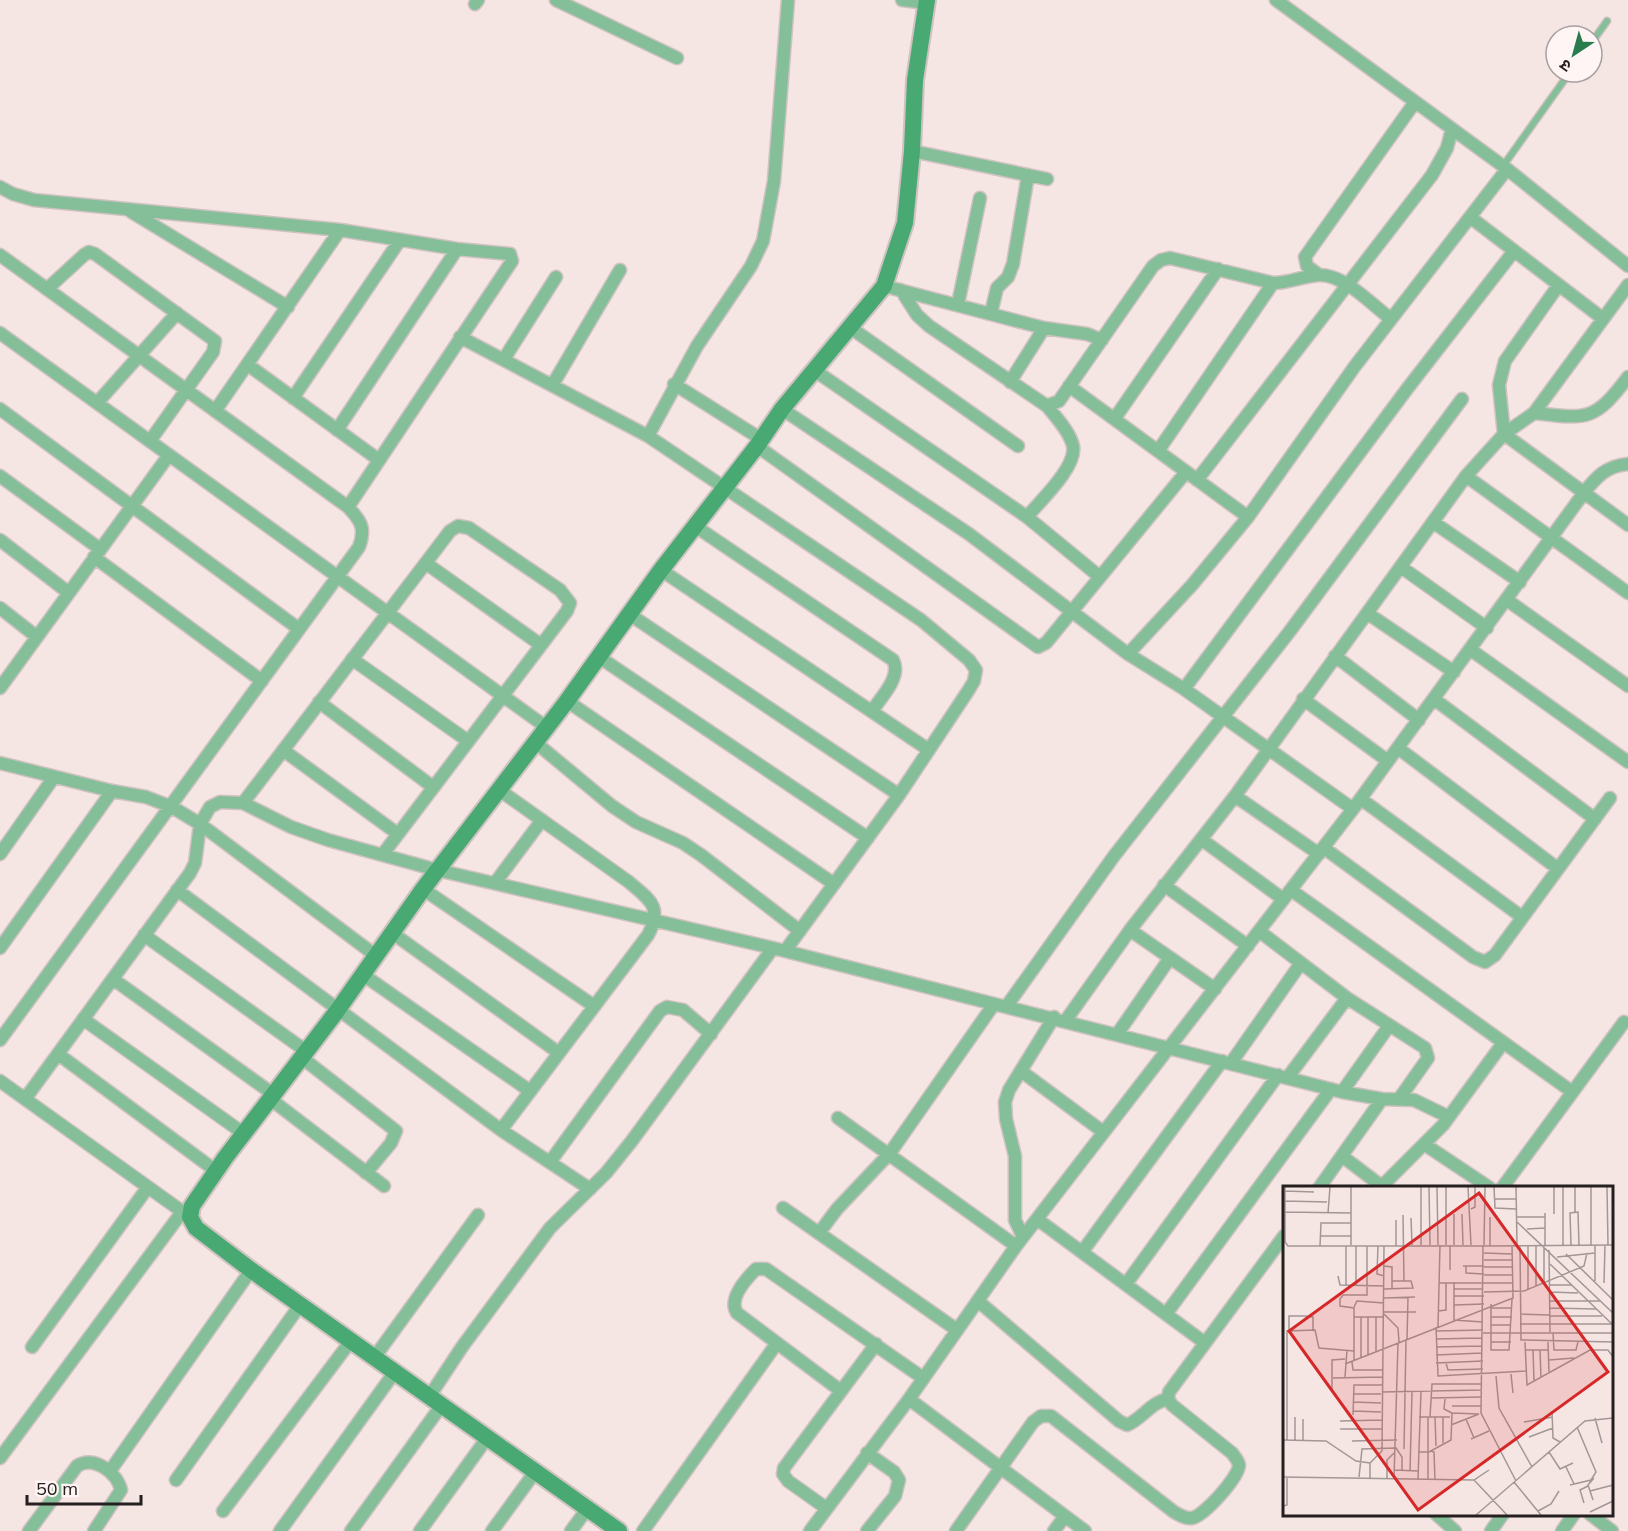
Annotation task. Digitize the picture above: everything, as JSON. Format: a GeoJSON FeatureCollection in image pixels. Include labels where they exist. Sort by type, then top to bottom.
{"type":"FeatureCollection","features":[{"type":"Feature","properties":{"kind":"street"},"geometry":{"type":"LineString","coordinates":[[556,0],[676,58]]}},
{"type":"Feature","properties":{"kind":"street"},"geometry":{"type":"LineString","coordinates":[[648,436],[674,384],[751,266],[763,241],[774,181],[788,0]]}},
{"type":"Feature","properties":{"kind":"street"},"geometry":{"type":"LineString","coordinates":[[0,1458],[186,1215],[243,1133],[337,1011],[391,932],[567,701],[661,570],[759,443],[782,409],[884,286],[904,223],[912,150],[915,80],[927,2],[902,0]]}},
{"type":"Feature","properties":{"kind":"street"},"geometry":{"type":"LineString","coordinates":[[1276,0],[1505,168],[1628,266]]}},
{"type":"Feature","properties":{"kind":"street"},"geometry":{"type":"LineString","coordinates":[[1319,275],[1307,266],[1305,257],[1415,102]]}},
{"type":"Feature","properties":{"kind":"street"},"geometry":{"type":"LineString","coordinates":[[674,384],[759,443],[1038,647],[1046,643],[1100,577],[1192,476],[1347,285],[1432,175],[1444,154],[1452,129]]}},
{"type":"Feature","properties":{"kind":"street"},"geometry":{"type":"LineString","coordinates":[[912,150],[1047,179]]}},
{"type":"Feature","properties":{"kind":"street"},"geometry":{"type":"LineString","coordinates":[[1128,654],[1192,585],[1248,517],[1391,319],[1505,168]]}},
{"type":"Feature","properties":{"kind":"street"},"geometry":{"type":"LineString","coordinates":[[991,313],[997,288],[1012,271],[1028,175]]}},
{"type":"Feature","properties":{"kind":"street"},"geometry":{"type":"LineString","coordinates":[[0,187],[13,194],[34,200],[340,230],[457,249],[510,254],[513,257],[348,507]]}},
{"type":"Feature","properties":{"kind":"street"},"geometry":{"type":"LineString","coordinates":[[958,304],[980,198]]}},
{"type":"Feature","properties":{"kind":"street"},"geometry":{"type":"LineString","coordinates":[[126,209],[288,307]]}},
{"type":"Feature","properties":{"kind":"street"},"geometry":{"type":"LineString","coordinates":[[1470,217],[1602,318]]}},
{"type":"Feature","properties":{"kind":"street"},"geometry":{"type":"LineString","coordinates":[[215,411],[340,230]]}},
{"type":"Feature","properties":{"kind":"street"},"geometry":{"type":"LineString","coordinates":[[293,398],[400,240]]}},
{"type":"Feature","properties":{"kind":"street"},"geometry":{"type":"LineString","coordinates":[[337,429],[457,249]]}},
{"type":"Feature","properties":{"kind":"street"},"geometry":{"type":"LineString","coordinates":[[1184,690],[1407,389],[1514,251]]}},
{"type":"Feature","properties":{"kind":"street"},"geometry":{"type":"LineString","coordinates":[[47,289],[89,252],[95,254],[215,341],[213,352],[150,441]]}},
{"type":"Feature","properties":{"kind":"street"},"geometry":{"type":"LineString","coordinates":[[0,255],[348,507],[362,522],[364,534],[359,547],[172,807],[0,1040]]}},
{"type":"Feature","properties":{"kind":"street"},"geometry":{"type":"LineString","coordinates":[[1047,406],[1059,401],[1153,266],[1161,260],[1170,258],[1273,283],[1290,283],[1319,275],[1333,277],[1391,319]]}},
{"type":"Feature","properties":{"kind":"street"},"geometry":{"type":"LineString","coordinates":[[1115,418],[1218,269]]}},
{"type":"Feature","properties":{"kind":"street"},"geometry":{"type":"LineString","coordinates":[[553,384],[620,270]]}},
{"type":"Feature","properties":{"kind":"street"},"geometry":{"type":"LineString","coordinates":[[504,359],[556,277]]}},
{"type":"Feature","properties":{"kind":"street"},"geometry":{"type":"LineString","coordinates":[[1158,451],[1273,283]]}},
{"type":"Feature","properties":{"kind":"street"},"geometry":{"type":"LineString","coordinates":[[1020,1242],[1015,1220],[1015,1156],[1006,1119],[1005,1102],[1021,1071],[1235,796],[1466,476],[1504,434],[1534,413],[1628,285]]}},
{"type":"Feature","properties":{"kind":"street"},"geometry":{"type":"LineString","coordinates":[[884,286],[1044,328],[1087,334],[1102,340]]}},
{"type":"Feature","properties":{"kind":"street"},"geometry":{"type":"LineString","coordinates":[[1558,286],[1505,361],[1499,385],[1504,434],[1628,525]]}},
{"type":"Feature","properties":{"kind":"street"},"geometry":{"type":"LineString","coordinates":[[901,290],[917,315],[929,326],[1047,406],[1069,435],[1073,447],[1072,458],[1066,470],[1027,517]]}},
{"type":"Feature","properties":{"kind":"street"},"geometry":{"type":"LineString","coordinates":[[97,403],[177,313]]}},
{"type":"Feature","properties":{"kind":"street"},"geometry":{"type":"LineString","coordinates":[[851,328],[1018,446]]}},
{"type":"Feature","properties":{"kind":"street"},"geometry":{"type":"LineString","coordinates":[[1010,382],[1044,328]]}},
{"type":"Feature","properties":{"kind":"street"},"geometry":{"type":"LineString","coordinates":[[0,333],[546,727]]}},
{"type":"Feature","properties":{"kind":"street"},"geometry":{"type":"LineString","coordinates":[[351,1531],[435,1402],[462,1347],[550,1228],[590,1189],[631,1142],[711,1034],[779,949],[800,931],[899,795],[974,681],[976,670],[969,660],[921,620],[726,486],[648,436],[460,337]]}},
{"type":"Feature","properties":{"kind":"street"},"geometry":{"type":"LineString","coordinates":[[248,365],[379,460]]}},
{"type":"Feature","properties":{"kind":"street"},"geometry":{"type":"LineString","coordinates":[[814,370],[1027,517],[1100,577]]}},
{"type":"Feature","properties":{"kind":"street"},"geometry":{"type":"LineString","coordinates":[[1534,413],[1589,416],[1604,406],[1628,377]]}},
{"type":"Feature","properties":{"kind":"street"},"geometry":{"type":"LineString","coordinates":[[1069,386],[1248,517]]}},
{"type":"Feature","properties":{"kind":"street"},"geometry":{"type":"LineString","coordinates":[[819,1233],[837,1209],[890,1153],[1000,1005],[1462,399]]}},
{"type":"Feature","properties":{"kind":"street"},"geometry":{"type":"LineString","coordinates":[[0,409],[299,629]]}},
{"type":"Feature","properties":{"kind":"street"},"geometry":{"type":"LineString","coordinates":[[782,409],[942,516],[1128,654],[1357,804],[1522,917]]}},
{"type":"Feature","properties":{"kind":"street"},"geometry":{"type":"LineString","coordinates":[[1,683],[169,455]]}},
{"type":"Feature","properties":{"kind":"street"},"geometry":{"type":"LineString","coordinates":[[810,1531],[1102,1131],[1170,1047],[1357,804],[1583,494],[1604,470],[1616,465],[1628,464]]}},
{"type":"Feature","properties":{"kind":"street"},"geometry":{"type":"LineString","coordinates":[[0,476],[262,681]]}},
{"type":"Feature","properties":{"kind":"street"},"geometry":{"type":"LineString","coordinates":[[1466,476],[1628,593]]}},
{"type":"Feature","properties":{"kind":"street"},"geometry":{"type":"LineString","coordinates":[[1433,522],[1520,582]]}},
{"type":"Feature","properties":{"kind":"street"},"geometry":{"type":"LineString","coordinates":[[243,804],[450,531],[458,526],[468,528],[560,590],[570,603],[541,645],[383,854]]}},
{"type":"Feature","properties":{"kind":"street"},"geometry":{"type":"LineString","coordinates":[[695,526],[893,660],[897,667],[896,674],[872,711]]}},
{"type":"Feature","properties":{"kind":"street"},"geometry":{"type":"LineString","coordinates":[[0,540],[69,593]]}},
{"type":"Feature","properties":{"kind":"street"},"geometry":{"type":"LineString","coordinates":[[427,564],[541,645]]}},
{"type":"Feature","properties":{"kind":"street"},"geometry":{"type":"LineString","coordinates":[[1401,567],[1487,628]]}},
{"type":"Feature","properties":{"kind":"street"},"geometry":{"type":"LineString","coordinates":[[661,570],[929,750]]}},
{"type":"Feature","properties":{"kind":"street"},"geometry":{"type":"LineString","coordinates":[[1507,600],[1628,686]]}},
{"type":"Feature","properties":{"kind":"street"},"geometry":{"type":"LineString","coordinates":[[0,608],[37,637]]}},
{"type":"Feature","properties":{"kind":"street"},"geometry":{"type":"LineString","coordinates":[[1367,613],[1454,672]]}},
{"type":"Feature","properties":{"kind":"street"},"geometry":{"type":"LineString","coordinates":[[629,614],[899,795]]}},
{"type":"Feature","properties":{"kind":"street"},"geometry":{"type":"LineString","coordinates":[[1471,650],[1628,762]]}},
{"type":"Feature","properties":{"kind":"street"},"geometry":{"type":"LineString","coordinates":[[1335,656],[1419,720]]}},
{"type":"Feature","properties":{"kind":"street"},"geometry":{"type":"LineString","coordinates":[[599,657],[868,838]]}},
{"type":"Feature","properties":{"kind":"street"},"geometry":{"type":"LineString","coordinates":[[352,659],[468,741]]}},
{"type":"Feature","properties":{"kind":"street"},"geometry":{"type":"LineString","coordinates":[[1304,699],[1388,761]]}},
{"type":"Feature","properties":{"kind":"street"},"geometry":{"type":"LineString","coordinates":[[1434,699],[1594,819]]}},
{"type":"Feature","properties":{"kind":"street"},"geometry":{"type":"LineString","coordinates":[[567,701],[834,884]]}},
{"type":"Feature","properties":{"kind":"street"},"geometry":{"type":"LineString","coordinates":[[319,702],[433,787]]}},
{"type":"Feature","properties":{"kind":"street"},"geometry":{"type":"LineString","coordinates":[[535,742],[612,806],[636,822],[683,843],[800,931]]}},
{"type":"Feature","properties":{"kind":"street"},"geometry":{"type":"LineString","coordinates":[[1398,748],[1557,868]]}},
{"type":"Feature","properties":{"kind":"street"},"geometry":{"type":"LineString","coordinates":[[283,750],[398,834]]}},
{"type":"Feature","properties":{"kind":"street"},"geometry":{"type":"LineString","coordinates":[[0,763],[112,791],[146,797],[172,807],[200,824],[375,955]]}},
{"type":"Feature","properties":{"kind":"street"},"geometry":{"type":"LineString","coordinates":[[0,854],[54,777]]}},
{"type":"Feature","properties":{"kind":"street"},"geometry":{"type":"LineString","coordinates":[[498,789],[649,899],[655,911],[656,921],[648,935],[501,1130]]}},
{"type":"Feature","properties":{"kind":"street"},"geometry":{"type":"LineString","coordinates":[[0,948],[112,791]]}},
{"type":"Feature","properties":{"kind":"street"},"geometry":{"type":"LineString","coordinates":[[1235,796],[1321,851],[1480,960],[1491,960],[1610,798]]}},
{"type":"Feature","properties":{"kind":"street"},"geometry":{"type":"LineString","coordinates":[[25,1099],[195,863],[200,824],[210,807],[220,802],[243,804],[291,827],[437,870],[779,949],[1336,1090],[1382,1099],[1421,1103],[1449,1117]]}},
{"type":"Feature","properties":{"kind":"street"},"geometry":{"type":"LineString","coordinates":[[495,884],[542,820]]}},
{"type":"Feature","properties":{"kind":"street"},"geometry":{"type":"LineString","coordinates":[[1201,839],[1287,894],[1571,1091]]}},
{"type":"Feature","properties":{"kind":"street"},"geometry":{"type":"LineString","coordinates":[[1164,885],[1248,946]]}},
{"type":"Feature","properties":{"kind":"street"},"geometry":{"type":"LineString","coordinates":[[423,889],[594,1006]]}},
{"type":"Feature","properties":{"kind":"street"},"geometry":{"type":"LineString","coordinates":[[177,890],[337,1011],[501,1130],[590,1189]]}},
{"type":"Feature","properties":{"kind":"street"},"geometry":{"type":"LineString","coordinates":[[1130,930],[1215,988]]}},
{"type":"Feature","properties":{"kind":"street"},"geometry":{"type":"LineString","coordinates":[[1259,931],[1347,998],[1428,1053],[1399,1099]]}},
{"type":"Feature","properties":{"kind":"street"},"geometry":{"type":"LineString","coordinates":[[391,932],[559,1053]]}},
{"type":"Feature","properties":{"kind":"street"},"geometry":{"type":"LineString","coordinates":[[144,935],[303,1054],[396,1131],[392,1143],[366,1173]]}},
{"type":"Feature","properties":{"kind":"street"},"geometry":{"type":"LineString","coordinates":[[1118,1033],[1170,958]]}},
{"type":"Feature","properties":{"kind":"street"},"geometry":{"type":"LineString","coordinates":[[1082,1252],[1301,963]]}},
{"type":"Feature","properties":{"kind":"street"},"geometry":{"type":"LineString","coordinates":[[362,974],[530,1091]]}},
{"type":"Feature","properties":{"kind":"street"},"geometry":{"type":"LineString","coordinates":[[113,979],[271,1096],[384,1186]]}},
{"type":"Feature","properties":{"kind":"street"},"geometry":{"type":"LineString","coordinates":[[1126,1284],[1283,1076],[1347,998]]}},
{"type":"Feature","properties":{"kind":"street"},"geometry":{"type":"LineString","coordinates":[[550,1162],[660,1011],[667,1007],[683,1010],[711,1034]]}},
{"type":"Feature","properties":{"kind":"street"},"geometry":{"type":"LineString","coordinates":[[83,1019],[243,1133]]}},
{"type":"Feature","properties":{"kind":"street"},"geometry":{"type":"LineString","coordinates":[[1503,1186],[1571,1091],[1624,1022]]}},
{"type":"Feature","properties":{"kind":"street"},"geometry":{"type":"LineString","coordinates":[[1166,1314],[1336,1090],[1389,1026]]}},
{"type":"Feature","properties":{"kind":"street"},"geometry":{"type":"LineString","coordinates":[[1384,1186],[1449,1117],[1503,1043]]}},
{"type":"Feature","properties":{"kind":"street"},"geometry":{"type":"LineString","coordinates":[[58,1054],[216,1171]]}},
{"type":"Feature","properties":{"kind":"street"},"geometry":{"type":"LineString","coordinates":[[1021,1071],[1102,1131]]}},
{"type":"Feature","properties":{"kind":"street"},"geometry":{"type":"LineString","coordinates":[[0,1081],[186,1215],[196,1228],[350,1342],[619,1531]]}},
{"type":"Feature","properties":{"kind":"street"},"geometry":{"type":"LineString","coordinates":[[1320,1186],[1382,1099]]}},
{"type":"Feature","properties":{"kind":"street"},"geometry":{"type":"LineString","coordinates":[[838,1118],[1020,1242]]}},
{"type":"Feature","properties":{"kind":"street"},"geometry":{"type":"LineString","coordinates":[[1424,1144],[1487,1186]]}},
{"type":"Feature","properties":{"kind":"street"},"geometry":{"type":"LineString","coordinates":[[1342,1155],[1382,1186]]}},
{"type":"Feature","properties":{"kind":"street"},"geometry":{"type":"LineString","coordinates":[[32,1347],[148,1187]]}},
{"type":"Feature","properties":{"kind":"street"},"geometry":{"type":"LineString","coordinates":[[783,1208],[957,1330]]}},
{"type":"Feature","properties":{"kind":"street"},"geometry":{"type":"LineString","coordinates":[[374,1358],[478,1215]]}},
{"type":"Feature","properties":{"kind":"street"},"geometry":{"type":"LineString","coordinates":[[1037,1219],[1205,1343]]}},
{"type":"Feature","properties":{"kind":"street"},"geometry":{"type":"LineString","coordinates":[[1168,1399],[1169,1392],[1283,1237]]}},
{"type":"Feature","properties":{"kind":"street"},"geometry":{"type":"LineString","coordinates":[[841,1391],[737,1313],[733,1307],[734,1300],[751,1274],[761,1268],[766,1269],[923,1378]]}},
{"type":"Feature","properties":{"kind":"street"},"geometry":{"type":"LineString","coordinates":[[110,1471],[251,1270]]}},
{"type":"Feature","properties":{"kind":"street"},"geometry":{"type":"LineString","coordinates":[[978,1301],[1119,1421],[1127,1425],[1134,1422],[1154,1404],[1168,1399]]}},
{"type":"Feature","properties":{"kind":"street"},"geometry":{"type":"LineString","coordinates":[[176,1480],[300,1305]]}},
{"type":"Feature","properties":{"kind":"street"},"geometry":{"type":"LineString","coordinates":[[223,1511],[350,1342]]}},
{"type":"Feature","properties":{"kind":"street"},"geometry":{"type":"LineString","coordinates":[[643,1531],[777,1343]]}},
{"type":"Feature","properties":{"kind":"street"},"geometry":{"type":"LineString","coordinates":[[826,1508],[783,1474],[788,1461],[876,1344]]}},
{"type":"Feature","properties":{"kind":"street"},"geometry":{"type":"LineString","coordinates":[[280,1531],[394,1373]]}},
{"type":"Feature","properties":{"kind":"street"},"geometry":{"type":"LineString","coordinates":[[909,1398],[1085,1531]]}},
{"type":"Feature","properties":{"kind":"street"},"geometry":{"type":"LineString","coordinates":[[958,1530],[1033,1422],[1041,1416],[1051,1416],[1174,1512],[1185,1518],[1193,1518],[1210,1506],[1239,1466],[1232,1453],[1168,1399]]}},
{"type":"Feature","properties":{"kind":"street"},"geometry":{"type":"LineString","coordinates":[[420,1531],[487,1438]]}},
{"type":"Feature","properties":{"kind":"street"},"geometry":{"type":"LineString","coordinates":[[867,1453],[894,1472],[899,1480],[895,1496],[867,1531]]}},
{"type":"Feature","properties":{"kind":"street"},"geometry":{"type":"LineString","coordinates":[[29,1531],[77,1466],[84,1461],[91,1461],[110,1471],[119,1481],[121,1490],[94,1531]]}},
{"type":"Feature","properties":{"kind":"street"},"geometry":{"type":"LineString","coordinates":[[492,1531],[535,1472]]}},
{"type":"Feature","properties":{"kind":"street"},"geometry":{"type":"LineString","coordinates":[[571,1531],[587,1509]]}},
{"type":"Feature","properties":{"kind":"street"},"geometry":{"type":"LineString","coordinates":[[1054,1531],[1065,1516]]}},
{"type":"Feature","properties":{"kind":"street"},"geometry":{"type":"LineString","coordinates":[[1437,1516],[1455,1531]]}},
{"type":"Feature","properties":{"kind":"street"},"geometry":{"type":"LineString","coordinates":[[1491,1531],[1502,1516]]}},
{"type":"Feature","properties":{"kind":"street"},"geometry":{"type":"LineString","coordinates":[[1562,1531],[1573,1516]]}},
{"type":"Feature","properties":{"kind":"street"},"geometry":{"type":"LineString","coordinates":[[1591,1516],[1612,1531]]}},
{"type":"Feature","properties":{"kind":"lane"},"geometry":{"type":"LineString","coordinates":[[1604,25],[1607,21]]}},
{"type":"Feature","properties":{"kind":"lane"},"geometry":{"type":"LineString","coordinates":[[1505,168],[1562,84]]}}]}
